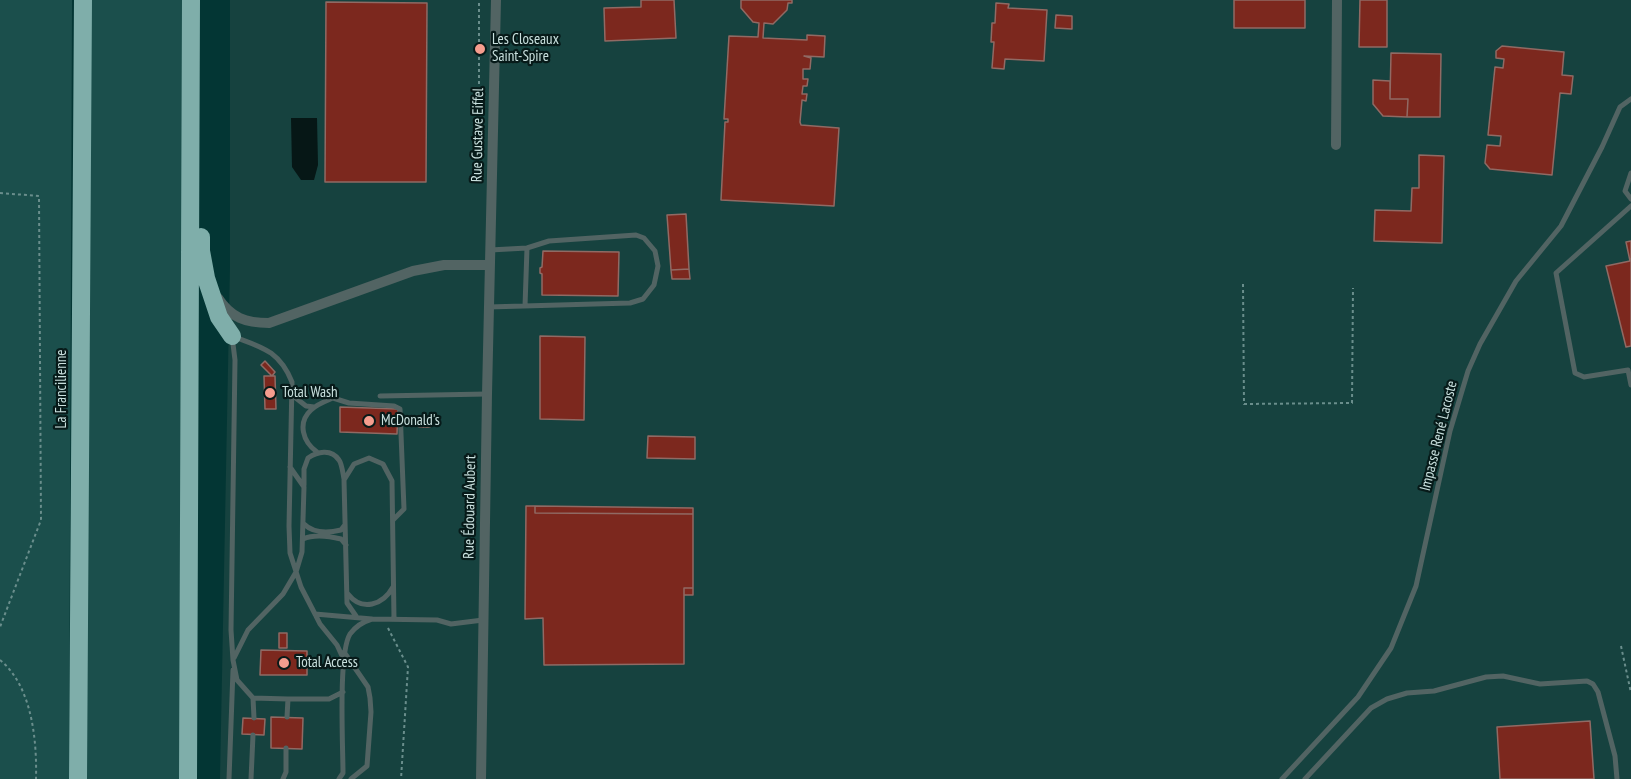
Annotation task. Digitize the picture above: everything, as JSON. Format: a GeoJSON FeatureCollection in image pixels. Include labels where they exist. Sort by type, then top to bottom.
{"type":"FeatureCollection","features":[{"type":"Feature","properties":{"kind":"highway","name":"La Francilienne"},"geometry":{"type":"LineString","coordinates":[[78,779],[83,0]]}},
{"type":"Feature","properties":{"kind":"highway"},"geometry":{"type":"LineString","coordinates":[[188,779],[191,0]]}},
{"type":"Feature","properties":{"kind":"highway"},"geometry":{"type":"LineString","coordinates":[[191,103],[203,117],[201,251],[206,278],[219,317],[232,336]]}},
{"type":"Feature","properties":{"kind":"street","name":"Rue Gustave Eiffel"},"geometry":{"type":"LineString","coordinates":[[491,234],[496,0]]}},
{"type":"Feature","properties":{"kind":"street"},"geometry":{"type":"LineString","coordinates":[[1336,145],[1337,0]]}},
{"type":"Feature","properties":{"kind":"street","name":"Rue Édouard Aubert"},"geometry":{"type":"LineString","coordinates":[[481,779],[486,394],[491,234]]}},
{"type":"Feature","properties":{"kind":"street"},"geometry":{"type":"LineString","coordinates":[[212,292],[235,316],[251,323],[269,323],[413,271],[444,265],[489,265]]}},
{"type":"Feature","properties":{"kind":"lane","name":"Impasse René Lacoste"},"geometry":{"type":"LineString","coordinates":[[1282,779],[1358,697],[1391,648],[1416,586],[1450,431],[1468,371],[1489,324],[1516,281],[1561,226],[1620,107],[1631,99]]}},
{"type":"Feature","properties":{"kind":"lane"},"geometry":{"type":"LineString","coordinates":[[1631,173],[1625,191],[1631,199]]}},
{"type":"Feature","properties":{"kind":"lane"},"geometry":{"type":"LineString","coordinates":[[1631,206],[1556,273],[1575,373],[1584,377],[1628,370],[1631,385]]}},
{"type":"Feature","properties":{"kind":"lane"},"geometry":{"type":"LineString","coordinates":[[488,307],[630,303],[650,294],[658,266],[655,251],[650,242],[636,235],[549,242],[527,248],[490,250]]}},
{"type":"Feature","properties":{"kind":"lane"},"geometry":{"type":"LineString","coordinates":[[525,306],[527,248]]}},
{"type":"Feature","properties":{"kind":"lane"},"geometry":{"type":"LineString","coordinates":[[230,779],[235,360],[232,336],[263,346],[276,356],[288,371],[292,382],[290,553],[301,587],[320,624],[368,687],[371,712],[367,766],[351,779]]}},
{"type":"Feature","properties":{"kind":"lane"},"geometry":{"type":"LineString","coordinates":[[380,396],[486,394]]}},
{"type":"Feature","properties":{"kind":"lane"},"geometry":{"type":"LineString","coordinates":[[291,395],[306,406],[314,407]]}},
{"type":"Feature","properties":{"kind":"lane"},"geometry":{"type":"LineString","coordinates":[[356,616],[347,603],[345,480],[339,460],[329,452],[317,452],[306,442],[303,428],[306,415],[314,407],[333,398],[349,403],[394,406],[400,409],[404,509],[393,520]]}},
{"type":"Feature","properties":{"kind":"lane"},"geometry":{"type":"LineString","coordinates":[[291,417],[303,428]]}},
{"type":"Feature","properties":{"kind":"lane"},"geometry":{"type":"LineString","coordinates":[[254,718],[254,698],[237,680],[233,660],[248,630],[283,594],[296,572],[302,552],[304,469],[308,458],[317,452]]}},
{"type":"Feature","properties":{"kind":"lane"},"geometry":{"type":"LineString","coordinates":[[345,480],[354,464],[369,458],[383,464],[392,481],[394,619]]}},
{"type":"Feature","properties":{"kind":"lane"},"geometry":{"type":"LineString","coordinates":[[290,467],[304,487]]}},
{"type":"Feature","properties":{"kind":"lane"},"geometry":{"type":"LineString","coordinates":[[304,524],[310,530],[335,531],[341,530],[345,524]]}},
{"type":"Feature","properties":{"kind":"lane"},"geometry":{"type":"LineString","coordinates":[[303,539],[310,536],[335,537],[341,539],[346,545]]}},
{"type":"Feature","properties":{"kind":"lane"},"geometry":{"type":"LineString","coordinates":[[347,592],[353,600],[365,605],[376,604],[383,601],[393,587]]}},
{"type":"Feature","properties":{"kind":"lane"},"geometry":{"type":"LineString","coordinates":[[315,614],[372,619],[437,620],[451,624],[484,620]]}},
{"type":"Feature","properties":{"kind":"lane"},"geometry":{"type":"LineString","coordinates":[[339,779],[343,773],[344,655],[348,636],[359,624],[372,619]]}},
{"type":"Feature","properties":{"kind":"lane"},"geometry":{"type":"LineString","coordinates":[[1305,779],[1371,708],[1387,699],[1407,693],[1434,691],[1486,677],[1503,676],[1539,684],[1587,681],[1593,684],[1598,692],[1615,756],[1617,779]]}},
{"type":"Feature","properties":{"kind":"lane"},"geometry":{"type":"LineString","coordinates":[[254,698],[328,699],[343,692]]}},
{"type":"Feature","properties":{"kind":"lane"},"geometry":{"type":"LineString","coordinates":[[287,717],[288,699]]}},
{"type":"Feature","properties":{"kind":"lane"},"geometry":{"type":"LineString","coordinates":[[251,779],[253,735]]}},
{"type":"Feature","properties":{"kind":"lane"},"geometry":{"type":"LineString","coordinates":[[283,779],[286,772],[286,748]]}},
{"type":"Feature","properties":{"kind":"path"},"geometry":{"type":"LineString","coordinates":[[479,0],[479,84]]}},
{"type":"Feature","properties":{"kind":"path"},"geometry":{"type":"LineString","coordinates":[[0,193],[39,196],[41,520],[0,627]]}},
{"type":"Feature","properties":{"kind":"path"},"geometry":{"type":"LineString","coordinates":[[1243,284],[1244,404],[1352,403],[1353,288]]}},
{"type":"Feature","properties":{"kind":"path"},"geometry":{"type":"LineString","coordinates":[[384,619],[408,667],[401,779]]}},
{"type":"Feature","properties":{"kind":"path"},"geometry":{"type":"LineString","coordinates":[[1621,646],[1631,693]]}},
{"type":"Feature","properties":{"kind":"path"},"geometry":{"type":"LineString","coordinates":[[0,660],[10,668],[31,712],[36,779]]}},
{"type":"Feature","properties":{"kind":"shaded area"},"geometry":{"type":"Polygon","coordinates":[[[230,0],[1631,0],[1631,779],[220,779],[230,267],[230,0]]]}},
{"type":"Feature","properties":{"kind":"shaded area"},"geometry":{"type":"Polygon","coordinates":[[[291,118],[317,118],[318,165],[314,180],[301,180],[292,167],[291,118]]]}},
{"type":"Feature","properties":{"kind":"green space"},"geometry":{"type":"Polygon","coordinates":[[[0,0],[72,0],[69,779],[0,779],[0,0]]]}},
{"type":"Feature","properties":{"kind":"green space"},"geometry":{"type":"Polygon","coordinates":[[[90,0],[182,0],[180,779],[85,779],[90,0]]]}},
{"type":"Feature","properties":{"kind":"building"},"geometry":{"type":"Polygon","coordinates":[[[641,0],[674,0],[676,38],[605,41],[604,8],[641,7],[641,0]]]}},
{"type":"Feature","properties":{"kind":"building"},"geometry":{"type":"Polygon","coordinates":[[[741,0],[792,0],[792,3],[788,3],[787,10],[773,24],[764,23],[763,38],[807,40],[807,35],[825,36],[824,57],[804,56],[811,58],[810,69],[803,69],[803,79],[808,79],[807,86],[803,86],[802,94],[807,94],[806,101],[802,100],[800,122],[801,125],[839,128],[834,206],[721,200],[725,122],[728,122],[728,119],[724,119],[729,36],[758,37],[759,23],[753,22],[741,8],[741,0]]]}},
{"type":"Feature","properties":{"kind":"building"},"geometry":{"type":"Polygon","coordinates":[[[1234,0],[1305,0],[1305,28],[1234,28],[1234,0]]]}},
{"type":"Feature","properties":{"kind":"building"},"geometry":{"type":"Polygon","coordinates":[[[1360,0],[1387,0],[1387,47],[1359,47],[1360,0]]]}},
{"type":"Feature","properties":{"kind":"building"},"geometry":{"type":"Polygon","coordinates":[[[326,2],[427,3],[426,182],[325,182],[326,2]]]}},
{"type":"Feature","properties":{"kind":"building"},"geometry":{"type":"Polygon","coordinates":[[[996,3],[1009,4],[1008,8],[1047,10],[1044,61],[1005,59],[1004,69],[992,68],[994,42],[991,42],[992,23],[995,23],[996,3]]]}},
{"type":"Feature","properties":{"kind":"building"},"geometry":{"type":"Polygon","coordinates":[[[1056,15],[1072,16],[1072,29],[1055,28],[1056,15]]]}},
{"type":"Feature","properties":{"kind":"building"},"geometry":{"type":"Polygon","coordinates":[[[1502,46],[1564,52],[1562,75],[1573,76],[1571,94],[1560,93],[1552,175],[1490,169],[1485,163],[1487,145],[1500,146],[1501,136],[1488,135],[1495,67],[1503,68],[1504,59],[1496,58],[1496,51],[1502,46]]]}},
{"type":"Feature","properties":{"kind":"building"},"geometry":{"type":"Polygon","coordinates":[[[1391,53],[1441,54],[1440,117],[1407,117],[1408,99],[1390,99],[1391,53]]]}},
{"type":"Feature","properties":{"kind":"building"},"geometry":{"type":"Polygon","coordinates":[[[1373,80],[1390,81],[1390,99],[1408,99],[1407,117],[1383,116],[1373,104],[1373,80]]]}},
{"type":"Feature","properties":{"kind":"building"},"geometry":{"type":"Polygon","coordinates":[[[1419,155],[1444,156],[1442,243],[1374,241],[1375,210],[1411,211],[1412,188],[1419,188],[1419,155]]]}},
{"type":"Feature","properties":{"kind":"building"},"geometry":{"type":"Polygon","coordinates":[[[686,214],[689,269],[671,270],[667,215],[686,214]]]}},
{"type":"Feature","properties":{"kind":"building"},"geometry":{"type":"Polygon","coordinates":[[[1631,241],[1631,346],[1626,347],[1606,266],[1630,261],[1626,242],[1631,241]]]}},
{"type":"Feature","properties":{"kind":"building"},"geometry":{"type":"Polygon","coordinates":[[[543,251],[619,252],[618,296],[542,295],[540,268],[543,251]]]}},
{"type":"Feature","properties":{"kind":"building"},"geometry":{"type":"Polygon","coordinates":[[[689,269],[690,279],[672,279],[671,270],[689,269]]]}},
{"type":"Feature","properties":{"kind":"building"},"geometry":{"type":"Polygon","coordinates":[[[540,336],[585,337],[584,420],[540,419],[540,336]]]}},
{"type":"Feature","properties":{"kind":"building"},"geometry":{"type":"Polygon","coordinates":[[[265,361],[275,372],[272,376],[261,365],[265,361]]]}},
{"type":"Feature","properties":{"kind":"building","name":"Total Wash"},"geometry":{"type":"Polygon","coordinates":[[[264,376],[275,376],[276,409],[265,409],[264,376]]]}},
{"type":"Feature","properties":{"kind":"building","name":"McDonald's"},"geometry":{"type":"Polygon","coordinates":[[[340,407],[398,409],[397,434],[340,432],[340,407]]]}},
{"type":"Feature","properties":{"kind":"building"},"geometry":{"type":"Polygon","coordinates":[[[419,422],[430,422],[430,427],[419,427],[419,422]]]}},
{"type":"Feature","properties":{"kind":"building"},"geometry":{"type":"Polygon","coordinates":[[[648,436],[695,437],[695,459],[647,458],[648,436]]]}},
{"type":"Feature","properties":{"kind":"building"},"geometry":{"type":"Polygon","coordinates":[[[526,506],[535,506],[535,513],[693,514],[693,588],[684,588],[684,664],[544,665],[543,618],[525,619],[526,506]]]}},
{"type":"Feature","properties":{"kind":"building"},"geometry":{"type":"Polygon","coordinates":[[[535,506],[693,508],[693,514],[535,513],[535,506]]]}},
{"type":"Feature","properties":{"kind":"building"},"geometry":{"type":"Polygon","coordinates":[[[684,588],[693,588],[693,595],[684,595],[684,588]]]}},
{"type":"Feature","properties":{"kind":"building"},"geometry":{"type":"Polygon","coordinates":[[[279,633],[287,633],[287,648],[279,648],[279,633]]]}},
{"type":"Feature","properties":{"kind":"building","name":"Total Access"},"geometry":{"type":"Polygon","coordinates":[[[261,650],[307,651],[307,675],[260,675],[261,650]]]}},
{"type":"Feature","properties":{"kind":"building"},"geometry":{"type":"Polygon","coordinates":[[[271,717],[303,718],[302,749],[271,748],[271,717]]]}},
{"type":"Feature","properties":{"kind":"building"},"geometry":{"type":"Polygon","coordinates":[[[243,718],[265,719],[264,735],[242,734],[243,718]]]}},
{"type":"Feature","properties":{"kind":"building"},"geometry":{"type":"Polygon","coordinates":[[[1590,721],[1594,779],[1500,779],[1497,727],[1590,721]]]}},
{"type":"Feature","properties":{"kind":"place","name":"Les Closeaux Saint-Spire"},"geometry":{"type":"Point","coordinates":[480,49]}},
{"type":"Feature","properties":{"kind":"place","name":"Total Wash"},"geometry":{"type":"Point","coordinates":[270,393]}},
{"type":"Feature","properties":{"kind":"place","name":"McDonald's"},"geometry":{"type":"Point","coordinates":[369,421]}},
{"type":"Feature","properties":{"kind":"place","name":"Total Access"},"geometry":{"type":"Point","coordinates":[284,663]}}]}
